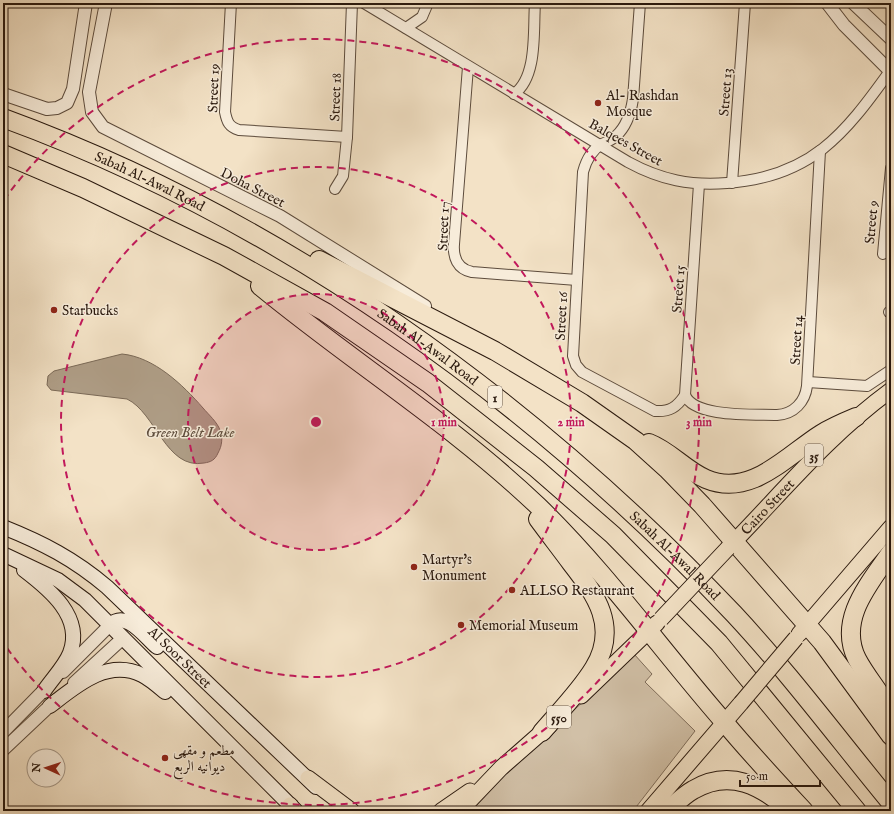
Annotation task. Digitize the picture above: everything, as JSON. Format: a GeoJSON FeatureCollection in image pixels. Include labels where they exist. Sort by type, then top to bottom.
{"type":"FeatureCollection","features":[{"type":"Feature","properties":{"kind":"highway","name":"Sabah Al-Awal Road"},"geometry":{"type":"LineString","coordinates":[[3,118],[56,137],[175,192],[236,224],[318,271],[391,319],[480,384],[605,488],[735,616],[798,689],[891,803]]}},
{"type":"Feature","properties":{"kind":"highway","name":"Sabah Al-Awal Road"},"geometry":{"type":"LineString","coordinates":[[3,154],[83,188],[224,256],[325,312],[428,383],[536,468],[613,536],[719,643],[857,811]]}},
{"type":"Feature","properties":{"kind":"highway"},"geometry":{"type":"LineString","coordinates":[[236,224],[284,240],[495,351],[582,403],[636,441],[689,491],[731,546],[802,631],[822,642],[891,736]]}},
{"type":"Feature","properties":{"kind":"highway"},"geometry":{"type":"LineString","coordinates":[[224,256],[262,288],[399,392],[504,476],[567,535],[656,624],[725,723],[804,811]]}},
{"type":"Feature","properties":{"kind":"highway"},"geometry":{"type":"LineString","coordinates":[[636,441],[649,443],[661,448],[705,479],[732,485],[758,478],[821,434],[856,417]]}},
{"type":"Feature","properties":{"kind":"highway"},"geometry":{"type":"LineString","coordinates":[[504,476],[594,592],[602,610],[605,625],[603,646],[594,667],[542,732]]}},
{"type":"Feature","properties":{"kind":"highway"},"geometry":{"type":"LineString","coordinates":[[891,552],[858,600],[854,610],[851,630],[857,658],[891,713]]}},
{"type":"Feature","properties":{"kind":"highway"},"geometry":{"type":"LineString","coordinates":[[667,811],[687,794],[701,785],[715,781],[730,780],[749,784],[765,790],[790,811]]}},
{"type":"Feature","properties":{"kind":"main road","name":"Cairo Street"},"geometry":{"type":"LineString","coordinates":[[656,624],[731,546],[797,473],[856,417],[891,390]]}},
{"type":"Feature","properties":{"kind":"main road","name":"Al Soor Street"},"geometry":{"type":"LineString","coordinates":[[3,526],[38,541],[72,559],[88,571],[122,601],[341,811]]}},
{"type":"Feature","properties":{"kind":"main road"},"geometry":{"type":"LineString","coordinates":[[648,811],[725,723],[891,527]]}},
{"type":"Feature","properties":{"kind":"main road","name":"Al Soor Street"},"geometry":{"type":"LineString","coordinates":[[3,554],[42,572],[72,590],[110,625],[294,809]]}},
{"type":"Feature","properties":{"kind":"main road"},"geometry":{"type":"LineString","coordinates":[[3,554],[56,596],[64,607],[71,624],[73,636],[70,652],[44,691]]}},
{"type":"Feature","properties":{"kind":"main road"},"geometry":{"type":"LineString","coordinates":[[122,601],[130,614],[132,624],[123,638]]}},
{"type":"Feature","properties":{"kind":"main road"},"geometry":{"type":"LineString","coordinates":[[110,625],[120,619],[132,624],[172,660],[205,680]]}},
{"type":"Feature","properties":{"kind":"main road","name":"550"},"geometry":{"type":"LineString","coordinates":[[460,811],[501,768],[542,732],[656,624]]}},
{"type":"Feature","properties":{"kind":"main road"},"geometry":{"type":"LineString","coordinates":[[50,706],[89,678],[105,671],[122,670],[136,673],[148,679],[210,726]]}},
{"type":"Feature","properties":{"kind":"main road"},"geometry":{"type":"LineString","coordinates":[[441,811],[501,768]]}},
{"type":"Feature","properties":{"kind":"main road"},"geometry":{"type":"LineString","coordinates":[[308,778],[352,811]]}},
{"type":"Feature","properties":{"kind":"main road"},"geometry":{"type":"LineString","coordinates":[[469,811],[482,788]]}},
{"type":"Feature","properties":{"kind":"street","name":"Doha Street"},"geometry":{"type":"LineString","coordinates":[[106,3],[89,92],[92,112],[103,127],[286,220],[495,351]]}},
{"type":"Feature","properties":{"kind":"street","name":"Street 19"},"geometry":{"type":"LineString","coordinates":[[231,3],[225,112],[226,122],[231,128],[239,130],[347,137]]}},
{"type":"Feature","properties":{"kind":"street","name":"Street 18"},"geometry":{"type":"LineString","coordinates":[[335,189],[343,179],[347,137],[352,3]]}},
{"type":"Feature","properties":{"kind":"street","name":"Balqees Street"},"geometry":{"type":"LineString","coordinates":[[364,3],[628,162],[656,176],[677,182],[699,184],[732,183],[783,173],[820,151],[858,114],[891,72]]}},
{"type":"Feature","properties":{"kind":"street"},"geometry":{"type":"LineString","coordinates":[[406,28],[422,17],[428,3]]}},
{"type":"Feature","properties":{"kind":"street"},"geometry":{"type":"LineString","coordinates":[[514,94],[525,83],[530,69],[536,3]]}},
{"type":"Feature","properties":{"kind":"street","name":"Street 16"},"geometry":{"type":"LineString","coordinates":[[640,3],[633,99],[630,111],[619,133],[600,145],[589,157],[583,172],[573,354],[579,370],[655,411],[663,411],[676,407],[685,395]]}},
{"type":"Feature","properties":{"kind":"street","name":"Street 13"},"geometry":{"type":"LineString","coordinates":[[732,183],[745,3]]}},
{"type":"Feature","properties":{"kind":"street"},"geometry":{"type":"LineString","coordinates":[[853,3],[891,35]]}},
{"type":"Feature","properties":{"kind":"street"},"geometry":{"type":"LineString","coordinates":[[832,6],[844,26],[891,72]]}},
{"type":"Feature","properties":{"kind":"street"},"geometry":{"type":"LineString","coordinates":[[86,9],[85,19],[93,26],[102,22]]}},
{"type":"Feature","properties":{"kind":"street"},"geometry":{"type":"LineString","coordinates":[[3,94],[47,109],[57,108],[66,103],[73,90],[86,9]]}},
{"type":"Feature","properties":{"kind":"street","name":"Street 17"},"geometry":{"type":"LineString","coordinates":[[468,67],[454,244],[456,260],[462,268],[472,272],[577,280]]}},
{"type":"Feature","properties":{"kind":"street","name":"Street 14"},"geometry":{"type":"LineString","coordinates":[[685,395],[692,404],[707,411],[783,414],[795,409],[801,402],[808,382],[820,151]]}},
{"type":"Feature","properties":{"kind":"street","name":"Street 9"},"geometry":{"type":"LineString","coordinates":[[883,254],[891,168]]}},
{"type":"Feature","properties":{"kind":"street","name":"Street 15"},"geometry":{"type":"LineString","coordinates":[[685,395],[699,184]]}},
{"type":"Feature","properties":{"kind":"street"},"geometry":{"type":"LineString","coordinates":[[808,382],[867,386],[891,370]]}},
{"type":"Feature","properties":{"kind":"street"},"geometry":{"type":"LineString","coordinates":[[3,732],[110,625]]}},
{"type":"Feature","properties":{"kind":"street"},"geometry":{"type":"LineString","coordinates":[[3,750],[123,638]]}},
{"type":"Feature","properties":{"kind":"shaded area"},"geometry":{"type":"Polygon","coordinates":[[[634,654],[652,674],[645,682],[695,731],[633,811],[466,811],[634,654]]]}},
{"type":"Feature","properties":{"kind":"water","name":"Green Belt Lake"},"geometry":{"type":"Polygon","coordinates":[[[122,354],[134,356],[156,366],[186,390],[213,419],[220,430],[222,439],[220,448],[214,459],[204,463],[191,463],[180,458],[162,439],[146,416],[137,406],[127,399],[51,390],[47,385],[48,376],[54,371],[122,354]]]}},
{"type":"Feature","properties":{"kind":"place","name":"Al- Rashdan Mosque"},"geometry":{"type":"Point","coordinates":[598,103]}},
{"type":"Feature","properties":{"kind":"place","name":"Starbucks"},"geometry":{"type":"Point","coordinates":[54,310]}},
{"type":"Feature","properties":{"kind":"place","name":"Martyr's Monument"},"geometry":{"type":"Point","coordinates":[414,567]}},
{"type":"Feature","properties":{"kind":"place","name":"ALLSO Restaurant"},"geometry":{"type":"Point","coordinates":[512,590]}},
{"type":"Feature","properties":{"kind":"place","name":"Memorial Museum"},"geometry":{"type":"Point","coordinates":[461,625]}},
{"type":"Feature","properties":{"kind":"place","name":"مطعم و مقهى ديوانيه الربع"},"geometry":{"type":"Point","coordinates":[165,758]}}]}
